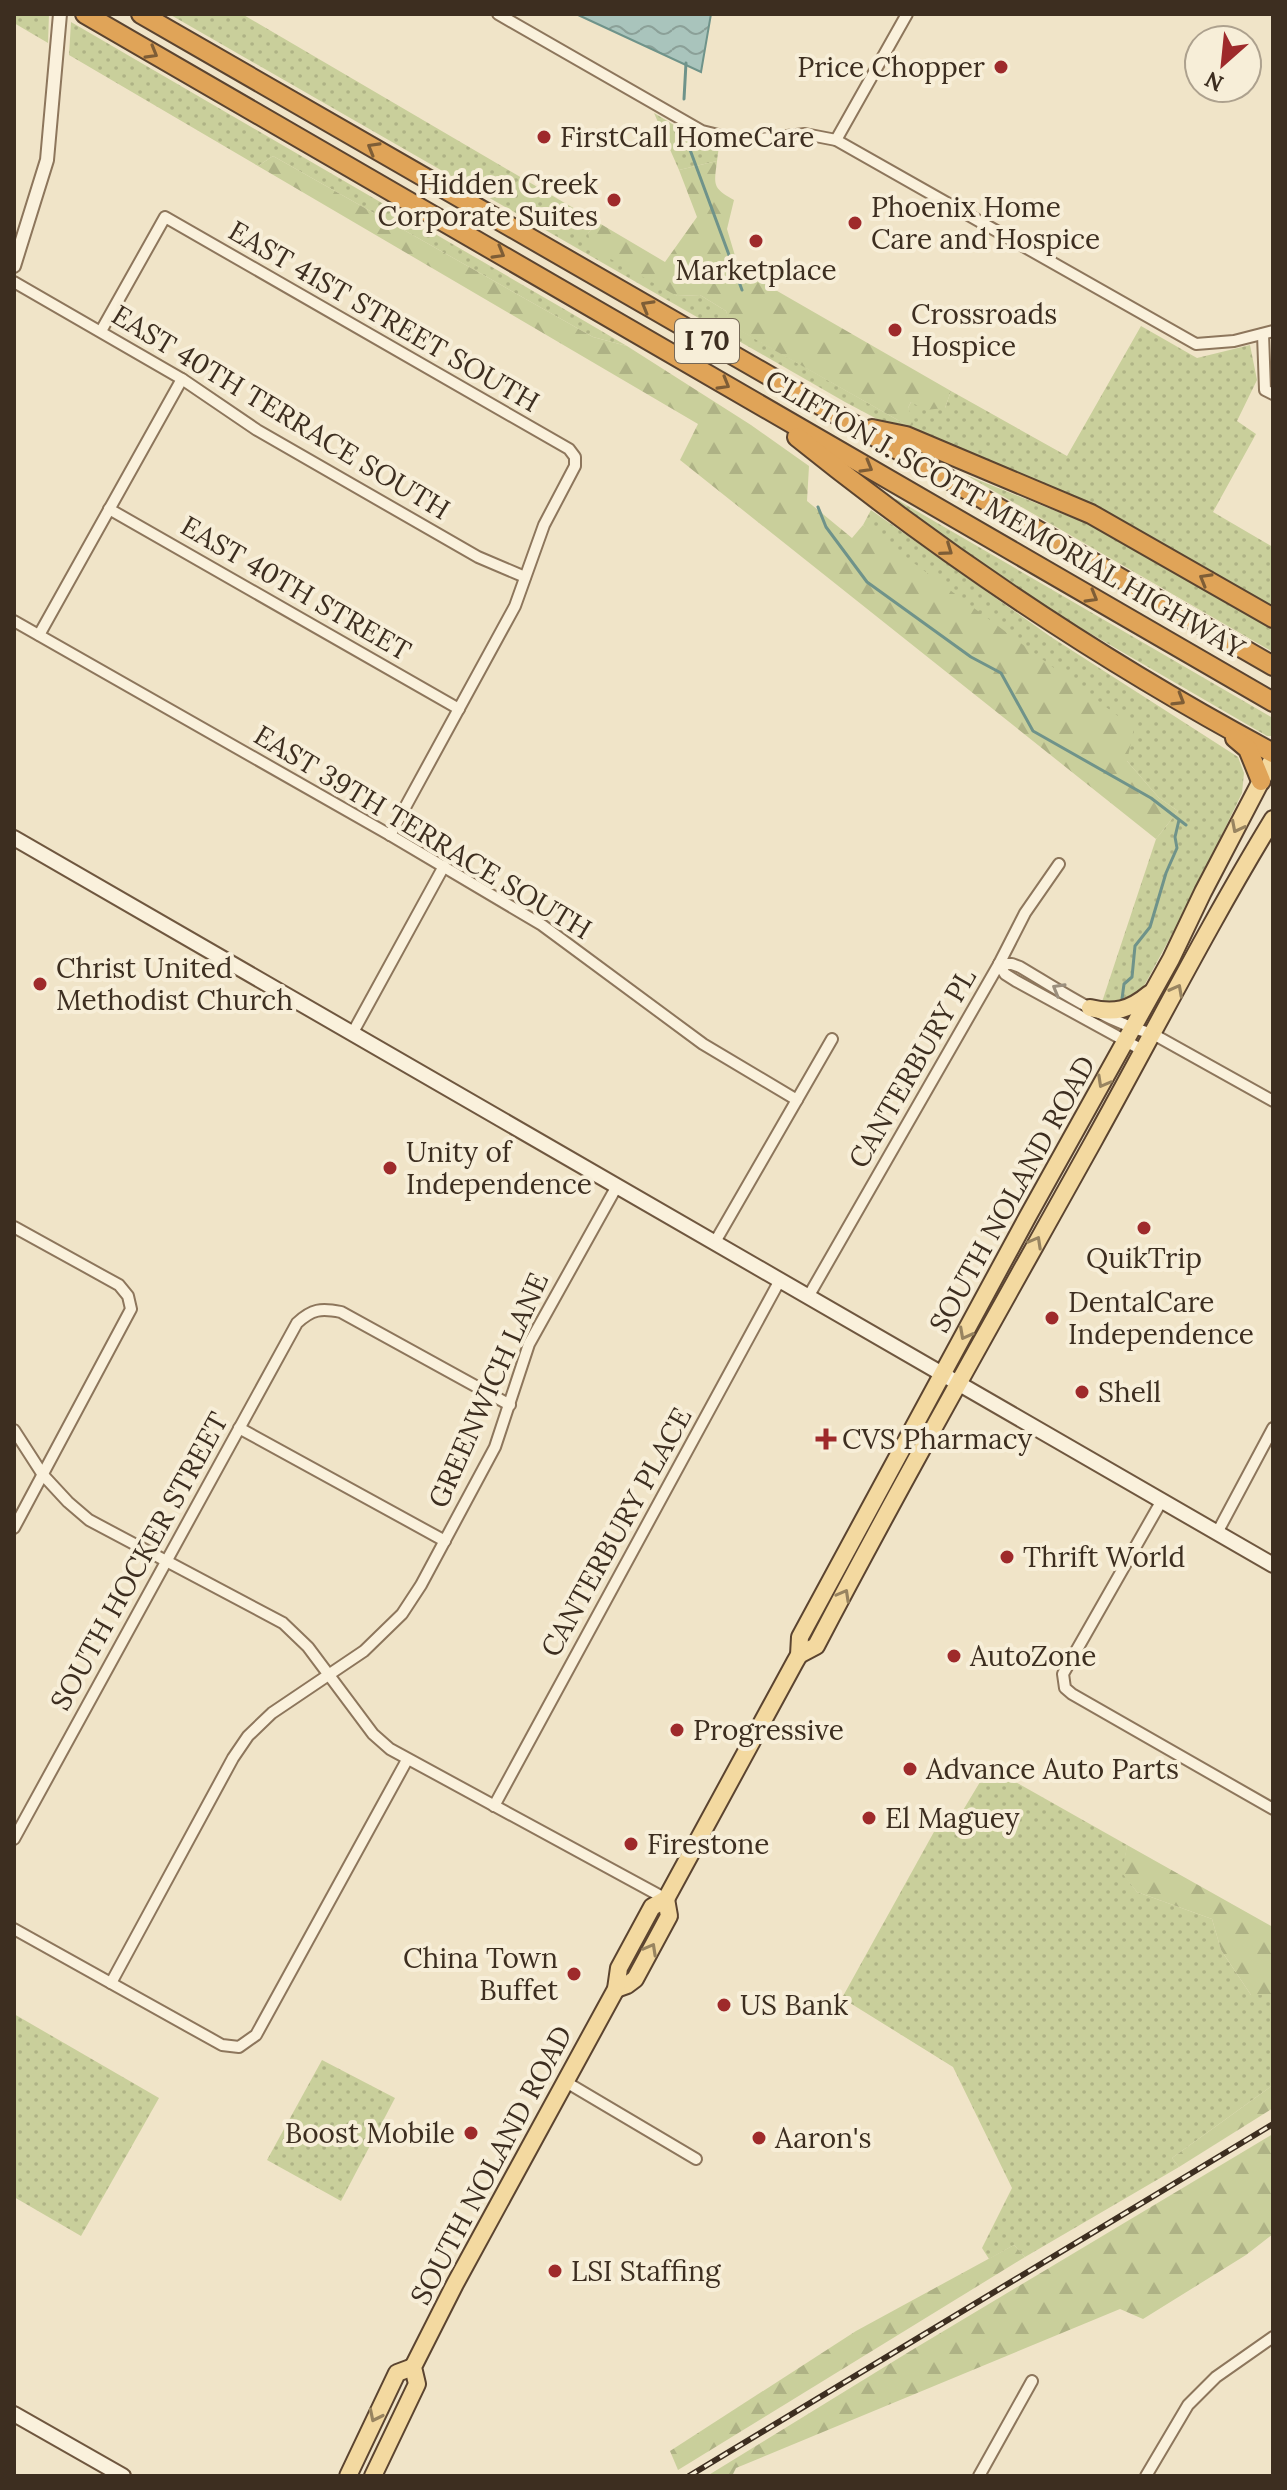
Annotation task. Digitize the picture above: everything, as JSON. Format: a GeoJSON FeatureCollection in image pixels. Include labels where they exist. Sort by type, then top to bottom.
{"type":"FeatureCollection","features":[{"type":"Feature","properties":{"kind":"highway","name":"CLIFTON J. SCOTT MEMORIAL HIGHWAY"},"geometry":{"type":"LineString","coordinates":[[85,14],[1273,702]]}},
{"type":"Feature","properties":{"kind":"highway","name":"CLIFTON J. SCOTT MEMORIAL HIGHWAY"},"geometry":{"type":"LineString","coordinates":[[141,14],[1273,666]]}},
{"type":"Feature","properties":{"kind":"highway"},"geometry":{"type":"LineString","coordinates":[[751,400],[865,492],[1008,593],[1080,641],[1273,755]]}},
{"type":"Feature","properties":{"kind":"highway"},"geometry":{"type":"LineString","coordinates":[[854,426],[906,436],[1091,514],[1273,618]]}},
{"type":"Feature","properties":{"kind":"highway"},"geometry":{"type":"LineString","coordinates":[[1221,725],[1248,749],[1261,781]]}},
{"type":"Feature","properties":{"kind":"main road","name":"SOUTH NOLAND ROAD"},"geometry":{"type":"LineString","coordinates":[[373,2476],[417,2384],[413,2367],[616,1989],[619,1968],[652,1907],[666,1899],[799,1655],[800,1637],[1154,990],[1273,755]]}},
{"type":"Feature","properties":{"kind":"main road","name":"SOUTH NOLAND ROAD"},"geometry":{"type":"LineString","coordinates":[[799,1655],[816,1646],[981,1340],[1144,1051],[1237,878],[1273,819]]}},
{"type":"Feature","properties":{"kind":"main road"},"geometry":{"type":"LineString","coordinates":[[14,838],[1273,1565]]}},
{"type":"Feature","properties":{"kind":"main road"},"geometry":{"type":"LineString","coordinates":[[1090,1008],[1104,1012],[1124,1011],[1154,990]]}},
{"type":"Feature","properties":{"kind":"main road"},"geometry":{"type":"LineString","coordinates":[[870,1509],[886,1517]]}},
{"type":"Feature","properties":{"kind":"main road","name":"SOUTH NOLAND ROAD"},"geometry":{"type":"LineString","coordinates":[[348,2476],[397,2373],[413,2367]]}},
{"type":"Feature","properties":{"kind":"main road"},"geometry":{"type":"LineString","coordinates":[[14,2414],[123,2476]]}},
{"type":"Feature","properties":{"kind":"street"},"geometry":{"type":"LineString","coordinates":[[14,266],[47,160],[60,14]]}},
{"type":"Feature","properties":{"kind":"street"},"geometry":{"type":"LineString","coordinates":[[498,14],[702,131],[743,141],[805,134],[836,140],[1196,344],[1234,341],[1268,333],[1269,392]]}},
{"type":"Feature","properties":{"kind":"street"},"geometry":{"type":"LineString","coordinates":[[836,140],[907,14]]}},
{"type":"Feature","properties":{"kind":"street","name":"EAST 41ST STREET SOUTH"},"geometry":{"type":"LineString","coordinates":[[101,331],[165,217],[569,449],[576,460],[572,474],[544,525],[525,577]]}},
{"type":"Feature","properties":{"kind":"street","name":"EAST 40TH TERRACE SOUTH"},"geometry":{"type":"LineString","coordinates":[[14,282],[182,379],[257,430],[478,557],[525,577]]}},
{"type":"Feature","properties":{"kind":"street"},"geometry":{"type":"LineString","coordinates":[[39,635],[182,379]]}},
{"type":"Feature","properties":{"kind":"street","name":"EAST 40TH STREET"},"geometry":{"type":"LineString","coordinates":[[109,509],[459,709]]}},
{"type":"Feature","properties":{"kind":"street"},"geometry":{"type":"LineString","coordinates":[[390,835],[515,606],[525,577]]}},
{"type":"Feature","properties":{"kind":"street","name":"EAST 39TH TERRACE SOUTH"},"geometry":{"type":"LineString","coordinates":[[14,621],[542,925],[703,1044],[797,1100]]}},
{"type":"Feature","properties":{"kind":"street","name":"CANTERBURY PL"},"geometry":{"type":"LineString","coordinates":[[808,1297],[999,964],[1025,913],[1059,864]]}},
{"type":"Feature","properties":{"kind":"street"},"geometry":{"type":"LineString","coordinates":[[352,1034],[444,866]]}},
{"type":"Feature","properties":{"kind":"street"},"geometry":{"type":"LineString","coordinates":[[999,964],[1005,974],[1016,981],[1129,1035],[1153,1034],[1273,1101]]}},
{"type":"Feature","properties":{"kind":"street"},"geometry":{"type":"LineString","coordinates":[[999,964],[1020,967],[1090,1008],[1129,1035],[1144,1051]]}},
{"type":"Feature","properties":{"kind":"street"},"geometry":{"type":"LineString","coordinates":[[715,1242],[832,1039]]}},
{"type":"Feature","properties":{"kind":"street","name":"GREENWICH LANE"},"geometry":{"type":"LineString","coordinates":[[111,1983],[233,1758],[248,1736],[272,1713],[364,1651],[402,1614],[495,1447],[529,1344],[617,1186]]}},
{"type":"Feature","properties":{"kind":"street"},"geometry":{"type":"LineString","coordinates":[[14,1227],[119,1285],[128,1296],[131,1309],[14,1528]]}},
{"type":"Feature","properties":{"kind":"street","name":"CANTERBURY PLACE"},"geometry":{"type":"LineString","coordinates":[[494,1806],[780,1280]]}},
{"type":"Feature","properties":{"kind":"street","name":"SOUTH HOCKER STREET"},"geometry":{"type":"LineString","coordinates":[[14,1839],[297,1323],[311,1312],[323,1308],[341,1312],[510,1405]]}},
{"type":"Feature","properties":{"kind":"street"},"geometry":{"type":"LineString","coordinates":[[239,1428],[445,1541]]}},
{"type":"Feature","properties":{"kind":"street"},"geometry":{"type":"LineString","coordinates":[[1217,1533],[1273,1428]]}},
{"type":"Feature","properties":{"kind":"street"},"geometry":{"type":"LineString","coordinates":[[14,1430],[43,1475],[89,1520],[283,1623],[308,1647],[373,1734],[390,1749],[666,1899]]}},
{"type":"Feature","properties":{"kind":"street"},"geometry":{"type":"LineString","coordinates":[[1161,1502],[1063,1674],[1065,1688],[1273,1809]]}},
{"type":"Feature","properties":{"kind":"street"},"geometry":{"type":"LineString","coordinates":[[14,1929],[222,2045],[239,2047],[246,2044],[256,2035],[407,1760]]}},
{"type":"Feature","properties":{"kind":"street"},"geometry":{"type":"LineString","coordinates":[[566,2082],[696,2159]]}},
{"type":"Feature","properties":{"kind":"street"},"geometry":{"type":"LineString","coordinates":[[1146,2476],[1188,2405],[1216,2377],[1273,2337]]}},
{"type":"Feature","properties":{"kind":"street"},"geometry":{"type":"LineString","coordinates":[[979,2476],[1032,2381]]}},
{"type":"Feature","properties":{"kind":"green space"},"geometry":{"type":"Polygon","coordinates":[[[14,14],[49,14],[48,43],[14,23],[14,14]]]}},
{"type":"Feature","properties":{"kind":"green space"},"geometry":{"type":"Polygon","coordinates":[[[169,14],[242,14],[599,223],[588,233],[677,296],[700,295],[726,311],[731,325],[910,427],[908,408],[911,402],[945,408],[951,391],[1067,456],[1141,326],[1197,358],[1250,345],[1257,380],[1237,421],[1256,434],[1213,512],[1273,547],[1273,609],[1105,512],[894,428],[845,402],[169,14]]]}},
{"type":"Feature","properties":{"kind":"green space"},"geometry":{"type":"Polygon","coordinates":[[[71,22],[627,346],[593,337],[273,156],[258,166],[69,55],[71,22]]]}},
{"type":"Feature","properties":{"kind":"green space"},"geometry":{"type":"Polygon","coordinates":[[[654,113],[699,140],[719,146],[717,161],[679,170],[654,113]]]}},
{"type":"Feature","properties":{"kind":"green space"},"geometry":{"type":"Polygon","coordinates":[[[273,156],[593,337],[627,346],[809,466],[807,501],[852,538],[863,525],[1134,728],[1127,761],[1159,798],[1178,811],[1156,839],[680,460],[698,424],[258,166],[273,156]]]}},
{"type":"Feature","properties":{"kind":"green space"},"geometry":{"type":"Polygon","coordinates":[[[717,161],[716,185],[734,200],[727,229],[739,269],[951,391],[945,408],[925,410],[911,402],[908,408],[915,423],[910,427],[730,325],[726,311],[700,295],[677,296],[598,252],[590,242],[588,233],[599,223],[665,262],[697,217],[679,170],[717,161]]]}},
{"type":"Feature","properties":{"kind":"green space"},"geometry":{"type":"Polygon","coordinates":[[[966,475],[1103,530],[1273,628],[1273,652],[966,475]]]}},
{"type":"Feature","properties":{"kind":"green space"},"geometry":{"type":"Polygon","coordinates":[[[896,499],[1273,718],[1273,736],[1267,736],[1074,624],[1023,598],[893,505],[896,499]]]}},
{"type":"Feature","properties":{"kind":"green space"},"geometry":{"type":"Polygon","coordinates":[[[871,510],[1051,637],[1238,757],[1244,773],[1242,793],[1192,897],[1144,986],[1126,1004],[1101,1005],[1156,839],[1178,811],[1159,798],[1127,761],[863,525],[871,510]]]}},
{"type":"Feature","properties":{"kind":"green space"},"geometry":{"type":"Polygon","coordinates":[[[989,1767],[1127,1845],[1123,1873],[1137,1892],[1212,1919],[1221,1950],[1251,1995],[1273,1995],[1273,2085],[1172,2158],[1179,2167],[1025,2257],[1014,2245],[989,2259],[982,2248],[1012,2188],[953,2067],[842,1998],[940,1821],[953,1827],[989,1767]]]}},
{"type":"Feature","properties":{"kind":"green space"},"geometry":{"type":"Polygon","coordinates":[[[1127,1845],[1273,1927],[1273,1995],[1251,1995],[1221,1950],[1212,1919],[1137,1892],[1122,1873],[1127,1845]]]}},
{"type":"Feature","properties":{"kind":"green space"},"geometry":{"type":"Polygon","coordinates":[[[14,2014],[159,2098],[81,2236],[14,2197],[14,2014]]]}},
{"type":"Feature","properties":{"kind":"green space"},"geometry":{"type":"Polygon","coordinates":[[[322,2060],[395,2098],[341,2201],[267,2160],[322,2060]]]}},
{"type":"Feature","properties":{"kind":"green space"},"geometry":{"type":"Polygon","coordinates":[[[1273,2085],[1273,2108],[1179,2167],[1172,2158],[1273,2085]]]}},
{"type":"Feature","properties":{"kind":"green space"},"geometry":{"type":"Polygon","coordinates":[[[1273,2134],[1273,2234],[1246,2255],[1143,2319],[1120,2309],[736,2468],[732,2476],[707,2476],[912,2350],[1273,2134]]]}},
{"type":"Feature","properties":{"kind":"green space"},"geometry":{"type":"Polygon","coordinates":[[[1014,2245],[1025,2257],[678,2470],[670,2451],[856,2331],[1014,2245]]]}},
{"type":"Feature","properties":{"kind":"water"},"geometry":{"type":"Polygon","coordinates":[[[576,14],[711,14],[701,72],[576,14]]]}},
{"type":"Feature","properties":{"kind":"waterway"},"geometry":{"type":"LineString","coordinates":[[684,99],[686,63]]}},
{"type":"Feature","properties":{"kind":"waterway"},"geometry":{"type":"LineString","coordinates":[[689,147],[742,290]]}},
{"type":"Feature","properties":{"kind":"waterway"},"geometry":{"type":"LineString","coordinates":[[818,507],[826,527],[867,582],[971,657],[1001,673],[1033,731],[1151,798],[1186,825]]}},
{"type":"Feature","properties":{"kind":"waterway"},"geometry":{"type":"LineString","coordinates":[[1122,999],[1124,984],[1132,977],[1135,946],[1150,927],[1177,848],[1175,837],[1179,820]]}},
{"type":"Feature","properties":{"kind":"railway"},"geometry":{"type":"LineString","coordinates":[[689,2476],[1273,2124]]}},
{"type":"Feature","properties":{"kind":"place","name":"Price Chopper"},"geometry":{"type":"Point","coordinates":[1001,67]}},
{"type":"Feature","properties":{"kind":"place","name":"FirstCall HomeCare"},"geometry":{"type":"Point","coordinates":[544,137]}},
{"type":"Feature","properties":{"kind":"place","name":"Hidden Creek Corporate Suites"},"geometry":{"type":"Point","coordinates":[614,200]}},
{"type":"Feature","properties":{"kind":"place","name":"Phoenix Home Care and Hospice"},"geometry":{"type":"Point","coordinates":[855,223]}},
{"type":"Feature","properties":{"kind":"place","name":"Marketplace"},"geometry":{"type":"Point","coordinates":[756,241]}},
{"type":"Feature","properties":{"kind":"place","name":"Crossroads Hospice"},"geometry":{"type":"Point","coordinates":[895,330]}},
{"type":"Feature","properties":{"kind":"place","name":"Christ United Methodist Church"},"geometry":{"type":"Point","coordinates":[40,984]}},
{"type":"Feature","properties":{"kind":"place","name":"Unity of Independence"},"geometry":{"type":"Point","coordinates":[390,1168]}},
{"type":"Feature","properties":{"kind":"place","name":"QuikTrip"},"geometry":{"type":"Point","coordinates":[1144,1228]}},
{"type":"Feature","properties":{"kind":"place","name":"DentalCare Independence"},"geometry":{"type":"Point","coordinates":[1052,1318]}},
{"type":"Feature","properties":{"kind":"place","name":"Shell"},"geometry":{"type":"Point","coordinates":[1082,1392]}},
{"type":"Feature","properties":{"kind":"place","name":"CVS Pharmacy"},"geometry":{"type":"Point","coordinates":[826,1439]}},
{"type":"Feature","properties":{"kind":"place","name":"Thrift World"},"geometry":{"type":"Point","coordinates":[1007,1557]}},
{"type":"Feature","properties":{"kind":"place","name":"AutoZone"},"geometry":{"type":"Point","coordinates":[954,1656]}},
{"type":"Feature","properties":{"kind":"place","name":"Progressive"},"geometry":{"type":"Point","coordinates":[677,1730]}},
{"type":"Feature","properties":{"kind":"place","name":"Advance Auto Parts"},"geometry":{"type":"Point","coordinates":[910,1769]}},
{"type":"Feature","properties":{"kind":"place","name":"El Maguey"},"geometry":{"type":"Point","coordinates":[869,1818]}},
{"type":"Feature","properties":{"kind":"place","name":"Firestone"},"geometry":{"type":"Point","coordinates":[631,1844]}},
{"type":"Feature","properties":{"kind":"place","name":"China Town Buffet"},"geometry":{"type":"Point","coordinates":[574,1974]}},
{"type":"Feature","properties":{"kind":"place","name":"US Bank"},"geometry":{"type":"Point","coordinates":[724,2005]}},
{"type":"Feature","properties":{"kind":"place","name":"Boost Mobile"},"geometry":{"type":"Point","coordinates":[471,2133]}},
{"type":"Feature","properties":{"kind":"place","name":"Aaron's"},"geometry":{"type":"Point","coordinates":[759,2138]}},
{"type":"Feature","properties":{"kind":"place","name":"LSI Staffing"},"geometry":{"type":"Point","coordinates":[555,2271]}}]}
